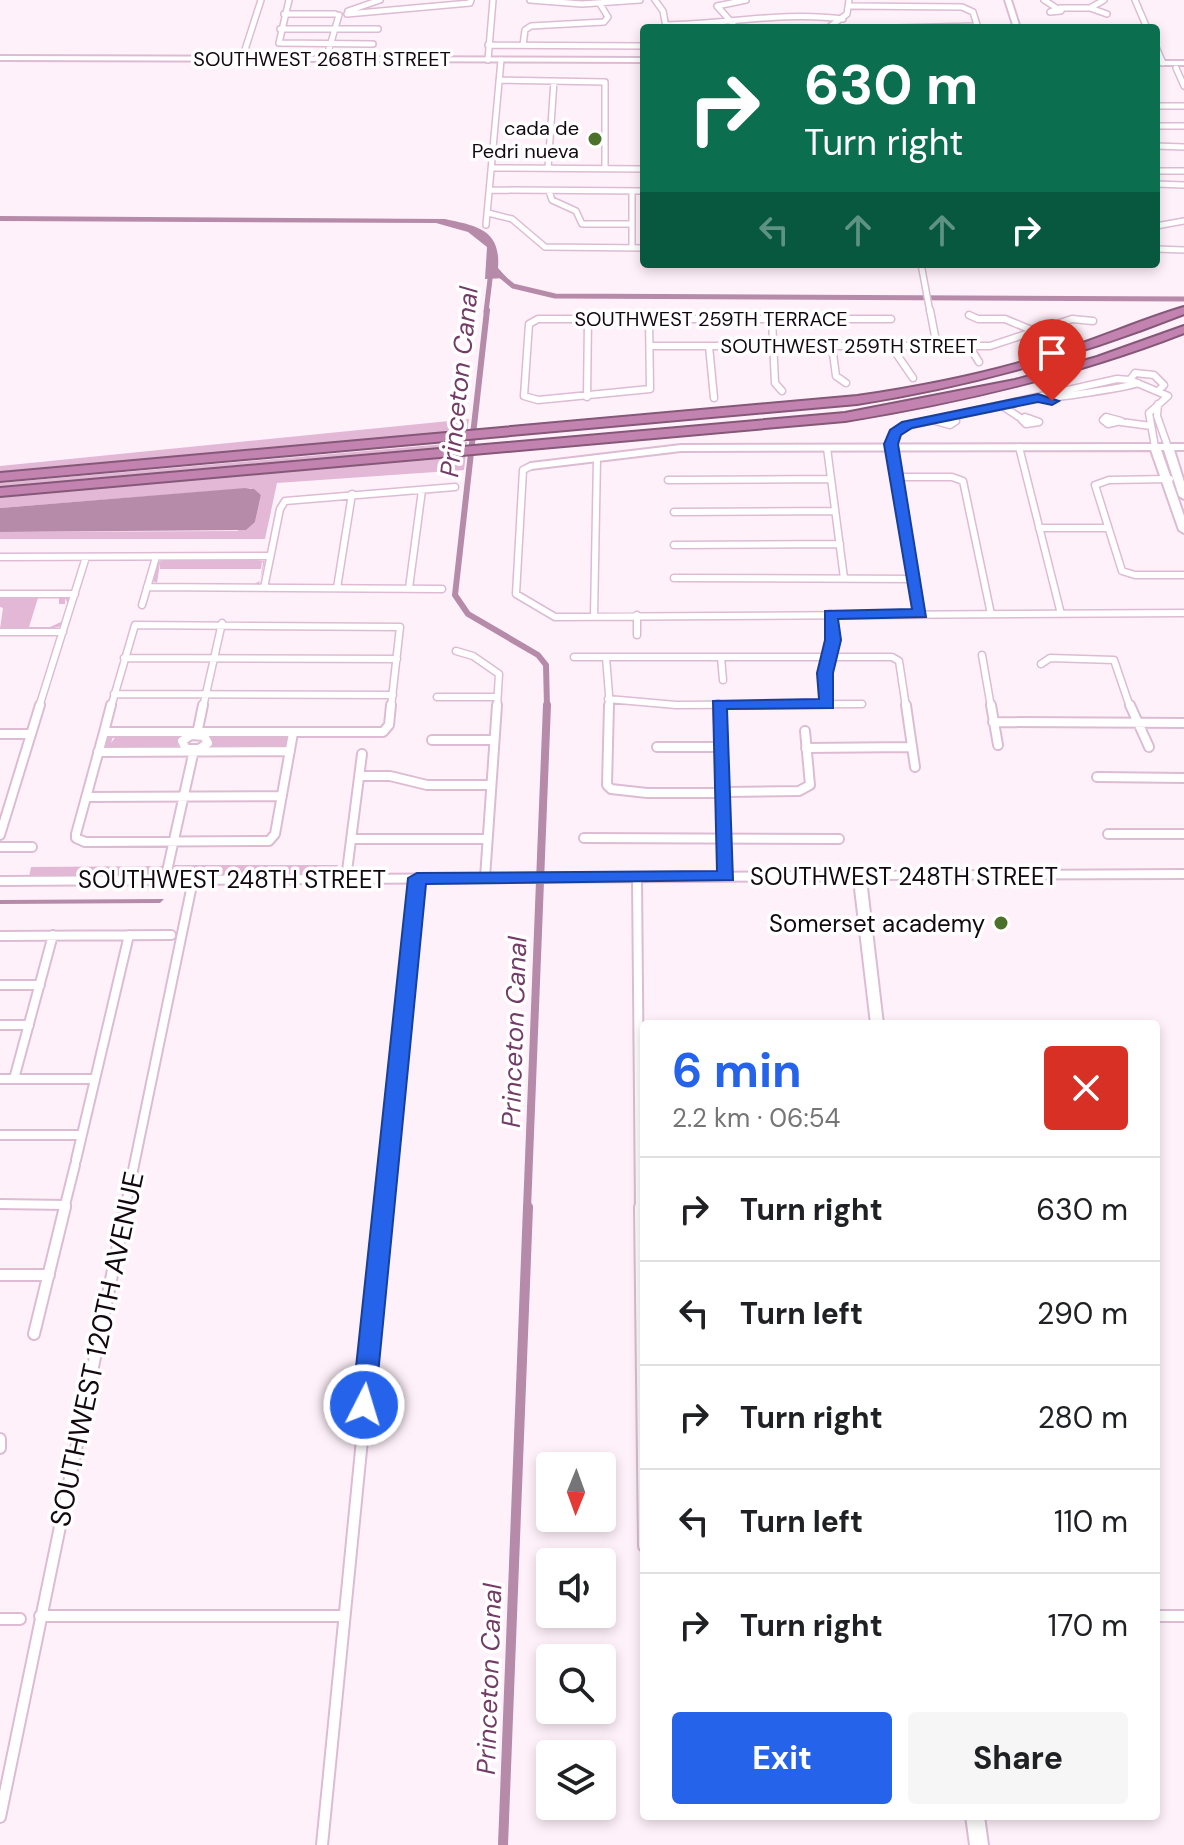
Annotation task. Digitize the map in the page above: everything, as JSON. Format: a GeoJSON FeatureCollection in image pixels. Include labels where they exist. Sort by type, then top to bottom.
{"type":"FeatureCollection","features":[{"type":"Feature","properties":{"kind":"highway"},"geometry":{"type":"LineString","coordinates":[[0,477],[488,442],[899,394],[1051,360],[1184,310]]}},
{"type":"Feature","properties":{"kind":"highway"},"geometry":{"type":"LineString","coordinates":[[488,442],[765,426],[911,407],[1047,377],[1184,329]]}},
{"type":"Feature","properties":{"kind":"highway"},"geometry":{"type":"LineString","coordinates":[[0,492],[453,445]]}},
{"type":"Feature","properties":{"kind":"street"},"geometry":{"type":"LineString","coordinates":[[242,59],[261,0]]}},
{"type":"Feature","properties":{"kind":"street"},"geometry":{"type":"LineString","coordinates":[[289,0],[279,43],[373,44]]}},
{"type":"Feature","properties":{"kind":"street"},"geometry":{"type":"LineString","coordinates":[[342,14],[380,0]]}},
{"type":"Feature","properties":{"kind":"street"},"geometry":{"type":"LineString","coordinates":[[485,60],[493,0]]}},
{"type":"Feature","properties":{"kind":"street"},"geometry":{"type":"LineString","coordinates":[[530,0],[542,4],[640,0]]}},
{"type":"Feature","properties":{"kind":"street"},"geometry":{"type":"LineString","coordinates":[[655,0],[665,24]]}},
{"type":"Feature","properties":{"kind":"street"},"geometry":{"type":"LineString","coordinates":[[746,0],[717,6],[733,24],[805,14],[843,19]]}},
{"type":"Feature","properties":{"kind":"street"},"geometry":{"type":"LineString","coordinates":[[1008,0],[1016,24]]}},
{"type":"Feature","properties":{"kind":"street"},"geometry":{"type":"LineString","coordinates":[[1044,0],[1058,9],[1090,8],[1107,14]]}},
{"type":"Feature","properties":{"kind":"street"},"geometry":{"type":"LineString","coordinates":[[1090,8],[1104,0]]}},
{"type":"Feature","properties":{"kind":"street"},"geometry":{"type":"LineString","coordinates":[[1135,0],[1145,24]]}},
{"type":"Feature","properties":{"kind":"street"},"geometry":{"type":"LineString","coordinates":[[284,14],[388,14],[424,4],[470,2]]}},
{"type":"Feature","properties":{"kind":"street"},"geometry":{"type":"LineString","coordinates":[[835,24],[843,19],[850,3],[906,3],[966,8],[973,12],[976,24]]}},
{"type":"Feature","properties":{"kind":"street"},"geometry":{"type":"LineString","coordinates":[[523,45],[525,30],[531,26],[606,20],[608,16],[600,4]]}},
{"type":"Feature","properties":{"kind":"street"},"geometry":{"type":"LineString","coordinates":[[330,60],[342,14]]}},
{"type":"Feature","properties":{"kind":"street"},"geometry":{"type":"LineString","coordinates":[[280,29],[378,29]]}},
{"type":"Feature","properties":{"kind":"street"},"geometry":{"type":"LineString","coordinates":[[488,45],[640,46]]}},
{"type":"Feature","properties":{"kind":"street","name":"SOUTHWEST 268TH STREET"},"geometry":{"type":"LineString","coordinates":[[0,58],[640,60]]}},
{"type":"Feature","properties":{"kind":"street"},"geometry":{"type":"LineString","coordinates":[[486,225],[501,60]]}},
{"type":"Feature","properties":{"kind":"street"},"geometry":{"type":"LineString","coordinates":[[1160,63],[1184,63]]}},
{"type":"Feature","properties":{"kind":"street"},"geometry":{"type":"LineString","coordinates":[[1176,68],[1184,86]]}},
{"type":"Feature","properties":{"kind":"street"},"geometry":{"type":"LineString","coordinates":[[499,80],[605,82],[605,168]]}},
{"type":"Feature","properties":{"kind":"street"},"geometry":{"type":"LineString","coordinates":[[548,168],[554,81]]}},
{"type":"Feature","properties":{"kind":"street"},"geometry":{"type":"LineString","coordinates":[[1160,106],[1184,106]]}},
{"type":"Feature","properties":{"kind":"street"},"geometry":{"type":"LineString","coordinates":[[1160,126],[1184,126]]}},
{"type":"Feature","properties":{"kind":"street"},"geometry":{"type":"LineString","coordinates":[[1160,146],[1184,147]]}},
{"type":"Feature","properties":{"kind":"street"},"geometry":{"type":"LineString","coordinates":[[492,168],[640,169]]}},
{"type":"Feature","properties":{"kind":"street"},"geometry":{"type":"LineString","coordinates":[[1160,171],[1184,171]]}},
{"type":"Feature","properties":{"kind":"street"},"geometry":{"type":"LineString","coordinates":[[1160,184],[1184,185]]}},
{"type":"Feature","properties":{"kind":"street"},"geometry":{"type":"LineString","coordinates":[[490,190],[640,191]]}},
{"type":"Feature","properties":{"kind":"street"},"geometry":{"type":"LineString","coordinates":[[549,191],[552,200],[576,211],[582,224],[632,224]]}},
{"type":"Feature","properties":{"kind":"street"},"geometry":{"type":"LineString","coordinates":[[632,191],[632,248]]}},
{"type":"Feature","properties":{"kind":"street"},"geometry":{"type":"LineString","coordinates":[[488,213],[512,219],[545,247],[640,248]]}},
{"type":"Feature","properties":{"kind":"street"},"geometry":{"type":"LineString","coordinates":[[1160,225],[1184,221]]}},
{"type":"Feature","properties":{"kind":"street"},"geometry":{"type":"LineString","coordinates":[[1160,247],[1184,250]]}},
{"type":"Feature","properties":{"kind":"street"},"geometry":{"type":"LineString","coordinates":[[922,268],[937,346]]}},
{"type":"Feature","properties":{"kind":"street"},"geometry":{"type":"LineString","coordinates":[[969,315],[978,319],[1005,319],[1035,331]]}},
{"type":"Feature","properties":{"kind":"street"},"geometry":{"type":"LineString","coordinates":[[588,319],[587,397],[646,392],[650,389],[649,319]]}},
{"type":"Feature","properties":{"kind":"street"},"geometry":{"type":"LineString","coordinates":[[772,319],[775,383],[782,391]]}},
{"type":"Feature","properties":{"kind":"street","name":"SOUTHWEST 259TH TERRACE"},"geometry":{"type":"LineString","coordinates":[[587,397],[529,399],[524,396],[532,320],[891,319]]}},
{"type":"Feature","properties":{"kind":"street","name":"SOUTHWEST 259TH STREET"},"geometry":{"type":"LineString","coordinates":[[650,346],[990,346],[1072,319],[1093,321]]}},
{"type":"Feature","properties":{"kind":"street"},"geometry":{"type":"LineString","coordinates":[[709,346],[714,398]]}},
{"type":"Feature","properties":{"kind":"street"},"geometry":{"type":"LineString","coordinates":[[832,346],[836,376],[846,383]]}},
{"type":"Feature","properties":{"kind":"street"},"geometry":{"type":"LineString","coordinates":[[891,346],[913,378]]}},
{"type":"Feature","properties":{"kind":"street"},"geometry":{"type":"LineString","coordinates":[[969,346],[979,362]]}},
{"type":"Feature","properties":{"kind":"street"},"geometry":{"type":"LineString","coordinates":[[1038,398],[1052,401],[1078,391],[1129,387],[1134,382],[1135,373],[1154,375],[1164,385],[1158,391]]}},
{"type":"Feature","properties":{"kind":"street"},"geometry":{"type":"LineString","coordinates":[[921,614],[888,429],[932,420],[950,425],[956,421],[954,416],[1004,407],[1109,379],[1134,382],[1168,396],[1149,413],[1149,426],[1155,447],[1184,496]]}},
{"type":"Feature","properties":{"kind":"street"},"geometry":{"type":"LineString","coordinates":[[1158,404],[1160,426],[1168,447],[1184,530]]}},
{"type":"Feature","properties":{"kind":"street"},"geometry":{"type":"LineString","coordinates":[[1004,407],[1022,419]]}},
{"type":"Feature","properties":{"kind":"street"},"geometry":{"type":"LineString","coordinates":[[1121,422],[1160,426]]}},
{"type":"Feature","properties":{"kind":"street"},"geometry":{"type":"LineString","coordinates":[[1184,447],[892,443],[827,448],[681,448],[531,466],[523,470],[516,594],[551,616],[1184,613]]}},
{"type":"Feature","properties":{"kind":"street"},"geometry":{"type":"LineString","coordinates":[[1019,447],[1061,614]]}},
{"type":"Feature","properties":{"kind":"street"},"geometry":{"type":"LineString","coordinates":[[827,448],[844,578]]}},
{"type":"Feature","properties":{"kind":"street"},"geometry":{"type":"LineString","coordinates":[[594,617],[597,458]]}},
{"type":"Feature","properties":{"kind":"street"},"geometry":{"type":"LineString","coordinates":[[897,477],[956,478],[964,485],[991,614]]}},
{"type":"Feature","properties":{"kind":"street"},"geometry":{"type":"LineString","coordinates":[[668,480],[829,479]]}},
{"type":"Feature","properties":{"kind":"street"},"geometry":{"type":"LineString","coordinates":[[1173,479],[1098,481],[1095,486],[1123,573],[1184,575]]}},
{"type":"Feature","properties":{"kind":"street"},"geometry":{"type":"LineString","coordinates":[[264,588],[281,505],[285,501],[455,487]]}},
{"type":"Feature","properties":{"kind":"street"},"geometry":{"type":"LineString","coordinates":[[409,588],[422,490]]}},
{"type":"Feature","properties":{"kind":"street"},"geometry":{"type":"LineString","coordinates":[[337,588],[352,494]]}},
{"type":"Feature","properties":{"kind":"street"},"geometry":{"type":"LineString","coordinates":[[674,512],[834,511]]}},
{"type":"Feature","properties":{"kind":"street"},"geometry":{"type":"LineString","coordinates":[[1039,528],[1107,528]]}},
{"type":"Feature","properties":{"kind":"street"},"geometry":{"type":"LineString","coordinates":[[674,545],[840,544]]}},
{"type":"Feature","properties":{"kind":"street"},"geometry":{"type":"LineString","coordinates":[[0,557],[270,556]]}},
{"type":"Feature","properties":{"kind":"street"},"geometry":{"type":"LineString","coordinates":[[0,835],[86,557]]}},
{"type":"Feature","properties":{"kind":"street"},"geometry":{"type":"LineString","coordinates":[[142,605],[156,557]]}},
{"type":"Feature","properties":{"kind":"street"},"geometry":{"type":"LineString","coordinates":[[674,578],[915,579]]}},
{"type":"Feature","properties":{"kind":"street"},"geometry":{"type":"LineString","coordinates":[[147,587],[442,589]]}},
{"type":"Feature","properties":{"kind":"street"},"geometry":{"type":"LineString","coordinates":[[0,594],[75,594]]}},
{"type":"Feature","properties":{"kind":"street"},"geometry":{"type":"LineString","coordinates":[[828,704],[825,673],[833,640],[830,614]]}},
{"type":"Feature","properties":{"kind":"street"},"geometry":{"type":"LineString","coordinates":[[637,615],[637,635]]}},
{"type":"Feature","properties":{"kind":"street"},"geometry":{"type":"LineString","coordinates":[[197,733],[222,623]]}},
{"type":"Feature","properties":{"kind":"street"},"geometry":{"type":"LineString","coordinates":[[104,732],[384,732],[389,725],[401,628],[395,624],[134,626],[98,752],[76,839],[83,842],[264,842],[275,834],[293,733]]}},
{"type":"Feature","properties":{"kind":"street"},"geometry":{"type":"LineString","coordinates":[[0,632],[63,632]]}},
{"type":"Feature","properties":{"kind":"street"},"geometry":{"type":"LineString","coordinates":[[456,651],[463,651],[497,670],[485,878]]}},
{"type":"Feature","properties":{"kind":"street"},"geometry":{"type":"LineString","coordinates":[[982,655],[998,745]]}},
{"type":"Feature","properties":{"kind":"street"},"geometry":{"type":"LineString","coordinates":[[574,657],[829,656],[897,659],[915,767]]}},
{"type":"Feature","properties":{"kind":"street"},"geometry":{"type":"LineString","coordinates":[[606,657],[611,728],[607,785],[611,789],[624,792],[806,789],[810,785],[805,731]]}},
{"type":"Feature","properties":{"kind":"street"},"geometry":{"type":"LineString","coordinates":[[721,657],[723,680]]}},
{"type":"Feature","properties":{"kind":"street"},"geometry":{"type":"LineString","coordinates":[[124,658],[397,659]]}},
{"type":"Feature","properties":{"kind":"street"},"geometry":{"type":"LineString","coordinates":[[1041,664],[1050,658],[1114,660],[1149,747]]}},
{"type":"Feature","properties":{"kind":"street"},"geometry":{"type":"LineString","coordinates":[[114,694],[393,695]]}},
{"type":"Feature","properties":{"kind":"street"},"geometry":{"type":"LineString","coordinates":[[437,697],[497,697]]}},
{"type":"Feature","properties":{"kind":"street"},"geometry":{"type":"LineString","coordinates":[[608,699],[676,705],[862,704]]}},
{"type":"Feature","properties":{"kind":"street"},"geometry":{"type":"LineString","coordinates":[[718,705],[726,876]]}},
{"type":"Feature","properties":{"kind":"street"},"geometry":{"type":"LineString","coordinates":[[993,722],[1184,723]]}},
{"type":"Feature","properties":{"kind":"street"},"geometry":{"type":"LineString","coordinates":[[165,880],[194,751],[209,742],[197,733]]}},
{"type":"Feature","properties":{"kind":"street"},"geometry":{"type":"LineString","coordinates":[[194,751],[181,743],[186,737],[197,733]]}},
{"type":"Feature","properties":{"kind":"street"},"geometry":{"type":"LineString","coordinates":[[0,734],[31,734]]}},
{"type":"Feature","properties":{"kind":"street"},"geometry":{"type":"LineString","coordinates":[[432,740],[494,740]]}},
{"type":"Feature","properties":{"kind":"street"},"geometry":{"type":"LineString","coordinates":[[657,747],[719,747]]}},
{"type":"Feature","properties":{"kind":"street"},"geometry":{"type":"LineString","coordinates":[[806,748],[911,747]]}},
{"type":"Feature","properties":{"kind":"street"},"geometry":{"type":"LineString","coordinates":[[98,752],[290,751]]}},
{"type":"Feature","properties":{"kind":"street"},"geometry":{"type":"LineString","coordinates":[[346,879],[362,754]]}},
{"type":"Feature","properties":{"kind":"street"},"geometry":{"type":"LineString","coordinates":[[360,776],[390,776],[427,785],[490,785]]}},
{"type":"Feature","properties":{"kind":"street"},"geometry":{"type":"LineString","coordinates":[[1097,777],[1184,778]]}},
{"type":"Feature","properties":{"kind":"street"},"geometry":{"type":"LineString","coordinates":[[86,797],[282,796]]}},
{"type":"Feature","properties":{"kind":"street"},"geometry":{"type":"LineString","coordinates":[[1108,834],[1184,834]]}},
{"type":"Feature","properties":{"kind":"street"},"geometry":{"type":"LineString","coordinates":[[584,838],[839,839]]}},
{"type":"Feature","properties":{"kind":"street"},"geometry":{"type":"LineString","coordinates":[[351,839],[487,839]]}},
{"type":"Feature","properties":{"kind":"street"},"geometry":{"type":"LineString","coordinates":[[0,847],[32,847]]}},
{"type":"Feature","properties":{"kind":"street","name":"SOUTHWEST 248TH STREET"},"geometry":{"type":"LineString","coordinates":[[0,881],[1184,874]]}},
{"type":"Feature","properties":{"kind":"street"},"geometry":{"type":"LineString","coordinates":[[637,877],[640,1164]]}},
{"type":"Feature","properties":{"kind":"street"},"geometry":{"type":"LineString","coordinates":[[860,877],[877,1020]]}},
{"type":"Feature","properties":{"kind":"street"},"geometry":{"type":"LineString","coordinates":[[322,1845],[417,878]]}},
{"type":"Feature","properties":{"kind":"street","name":"SOUTHWEST 120TH AVENUE"},"geometry":{"type":"LineString","coordinates":[[0,1817],[144,1132],[193,880]]}},
{"type":"Feature","properties":{"kind":"street"},"geometry":{"type":"LineString","coordinates":[[14,1079],[53,935]]}},
{"type":"Feature","properties":{"kind":"street"},"geometry":{"type":"LineString","coordinates":[[34,1334],[129,935]]}},
{"type":"Feature","properties":{"kind":"street"},"geometry":{"type":"LineString","coordinates":[[0,936],[171,935]]}},
{"type":"Feature","properties":{"kind":"street"},"geometry":{"type":"LineString","coordinates":[[0,985],[40,985]]}},
{"type":"Feature","properties":{"kind":"street"},"geometry":{"type":"LineString","coordinates":[[0,1025],[29,1025]]}},
{"type":"Feature","properties":{"kind":"street"},"geometry":{"type":"LineString","coordinates":[[0,1079],[95,1079]]}},
{"type":"Feature","properties":{"kind":"street"},"geometry":{"type":"LineString","coordinates":[[0,1135],[82,1135]]}},
{"type":"Feature","properties":{"kind":"street"},"geometry":{"type":"LineString","coordinates":[[0,1204],[66,1205]]}},
{"type":"Feature","properties":{"kind":"street"},"geometry":{"type":"LineString","coordinates":[[0,1275],[49,1275]]}},
{"type":"Feature","properties":{"kind":"street"},"geometry":{"type":"LineString","coordinates":[[0,1439],[0,1448]]}},
{"type":"Feature","properties":{"kind":"street"},"geometry":{"type":"LineString","coordinates":[[40,1616],[343,1616]]}},
{"type":"Feature","properties":{"kind":"street"},"geometry":{"type":"LineString","coordinates":[[1160,1616],[1184,1616]]}},
{"type":"Feature","properties":{"kind":"street"},"geometry":{"type":"LineString","coordinates":[[0,1619],[20,1619]]}},
{"type":"Feature","properties":{"kind":"street"},"geometry":{"type":"LineString","coordinates":[[976,1820],[979,1845]]}},
{"type":"Feature","properties":{"kind":"shaded area","name":"Princeton Canal"},"geometry":{"type":"Polygon","coordinates":[[[0,216],[445,219],[485,232],[496,245],[498,268],[507,278],[485,279],[487,247],[468,232],[436,223],[0,221],[0,216]]]}},
{"type":"Feature","properties":{"kind":"shaded area"},"geometry":{"type":"Polygon","coordinates":[[[469,419],[467,434],[0,474],[0,466],[469,419]]]}},
{"type":"Feature","properties":{"kind":"shaded area"},"geometry":{"type":"Polygon","coordinates":[[[467,442],[466,447],[0,487],[0,483],[467,442]]]}},
{"type":"Feature","properties":{"kind":"shaded area"},"geometry":{"type":"Polygon","coordinates":[[[466,454],[464,470],[277,483],[265,539],[0,539],[0,532],[237,531],[255,522],[261,495],[251,488],[0,508],[0,495],[466,454]]]}},
{"type":"Feature","properties":{"kind":"shaded area"},"geometry":{"type":"Polygon","coordinates":[[[254,489],[261,495],[255,522],[246,530],[0,532],[0,508],[254,489]]]}},
{"type":"Feature","properties":{"kind":"shaded area"},"geometry":{"type":"Polygon","coordinates":[[[239,558],[265,561],[260,579],[262,561],[261,569],[160,569],[160,563],[157,583],[153,581],[158,563],[163,559],[239,558]]]}},
{"type":"Feature","properties":{"kind":"shaded area"},"geometry":{"type":"Polygon","coordinates":[[[60,596],[68,598],[68,604],[65,598],[65,604],[59,604],[59,598],[38,598],[29,627],[50,627],[63,621],[61,626],[50,629],[0,629],[3,608],[0,607],[0,598],[60,596]]]}},
{"type":"Feature","properties":{"kind":"shaded area"},"geometry":{"type":"Polygon","coordinates":[[[220,734],[289,738],[285,748],[211,748],[212,738],[220,734]]]}},
{"type":"Feature","properties":{"kind":"shaded area"},"geometry":{"type":"Polygon","coordinates":[[[117,735],[178,735],[180,738],[176,749],[103,748],[107,736],[113,736],[111,743],[117,735]]]}},
{"type":"Feature","properties":{"kind":"shaded area"},"geometry":{"type":"Polygon","coordinates":[[[172,865],[338,865],[335,871],[339,873],[186,877],[175,874],[172,865]]]}},
{"type":"Feature","properties":{"kind":"shaded area"},"geometry":{"type":"Polygon","coordinates":[[[164,866],[153,876],[29,877],[31,867],[164,866]]]}},
{"type":"Feature","properties":{"kind":"shaded area"},"geometry":{"type":"Polygon","coordinates":[[[164,899],[160,903],[0,904],[0,900],[164,899]]]}},
{"type":"Feature","properties":{"kind":"waterway","name":"Princeton Canal"},"geometry":{"type":"LineString","coordinates":[[486,312],[491,271]]}},
{"type":"Feature","properties":{"kind":"waterway","name":"Princeton Canal"},"geometry":{"type":"LineString","coordinates":[[495,271],[513,286],[555,296],[1184,299]]}},
{"type":"Feature","properties":{"kind":"waterway","name":"Princeton Canal"},"geometry":{"type":"LineString","coordinates":[[487,310],[455,595],[468,614],[538,655],[546,665],[547,706]]}},
{"type":"Feature","properties":{"kind":"waterway","name":"Princeton Canal"},"geometry":{"type":"LineString","coordinates":[[527,1209],[547,706]]}},
{"type":"Feature","properties":{"kind":"waterway","name":"Princeton Canal"},"geometry":{"type":"LineString","coordinates":[[503,1845],[528,1207]]}},
{"type":"Feature","properties":{"kind":"place","name":"cada de Pedri nueva"},"geometry":{"type":"Point","coordinates":[595,139]}},
{"type":"Feature","properties":{"kind":"place","name":"Somerset academy"},"geometry":{"type":"Point","coordinates":[1001,923]}},
{"type":"Feature","properties":{"kind":"route"},"geometry":{"type":"LineString","coordinates":[[364,1405],[417,878],[726,876],[718,705],[828,704],[825,673],[833,640],[830,614],[921,614],[892,437],[907,425],[1038,398],[1052,401]]}}]}
